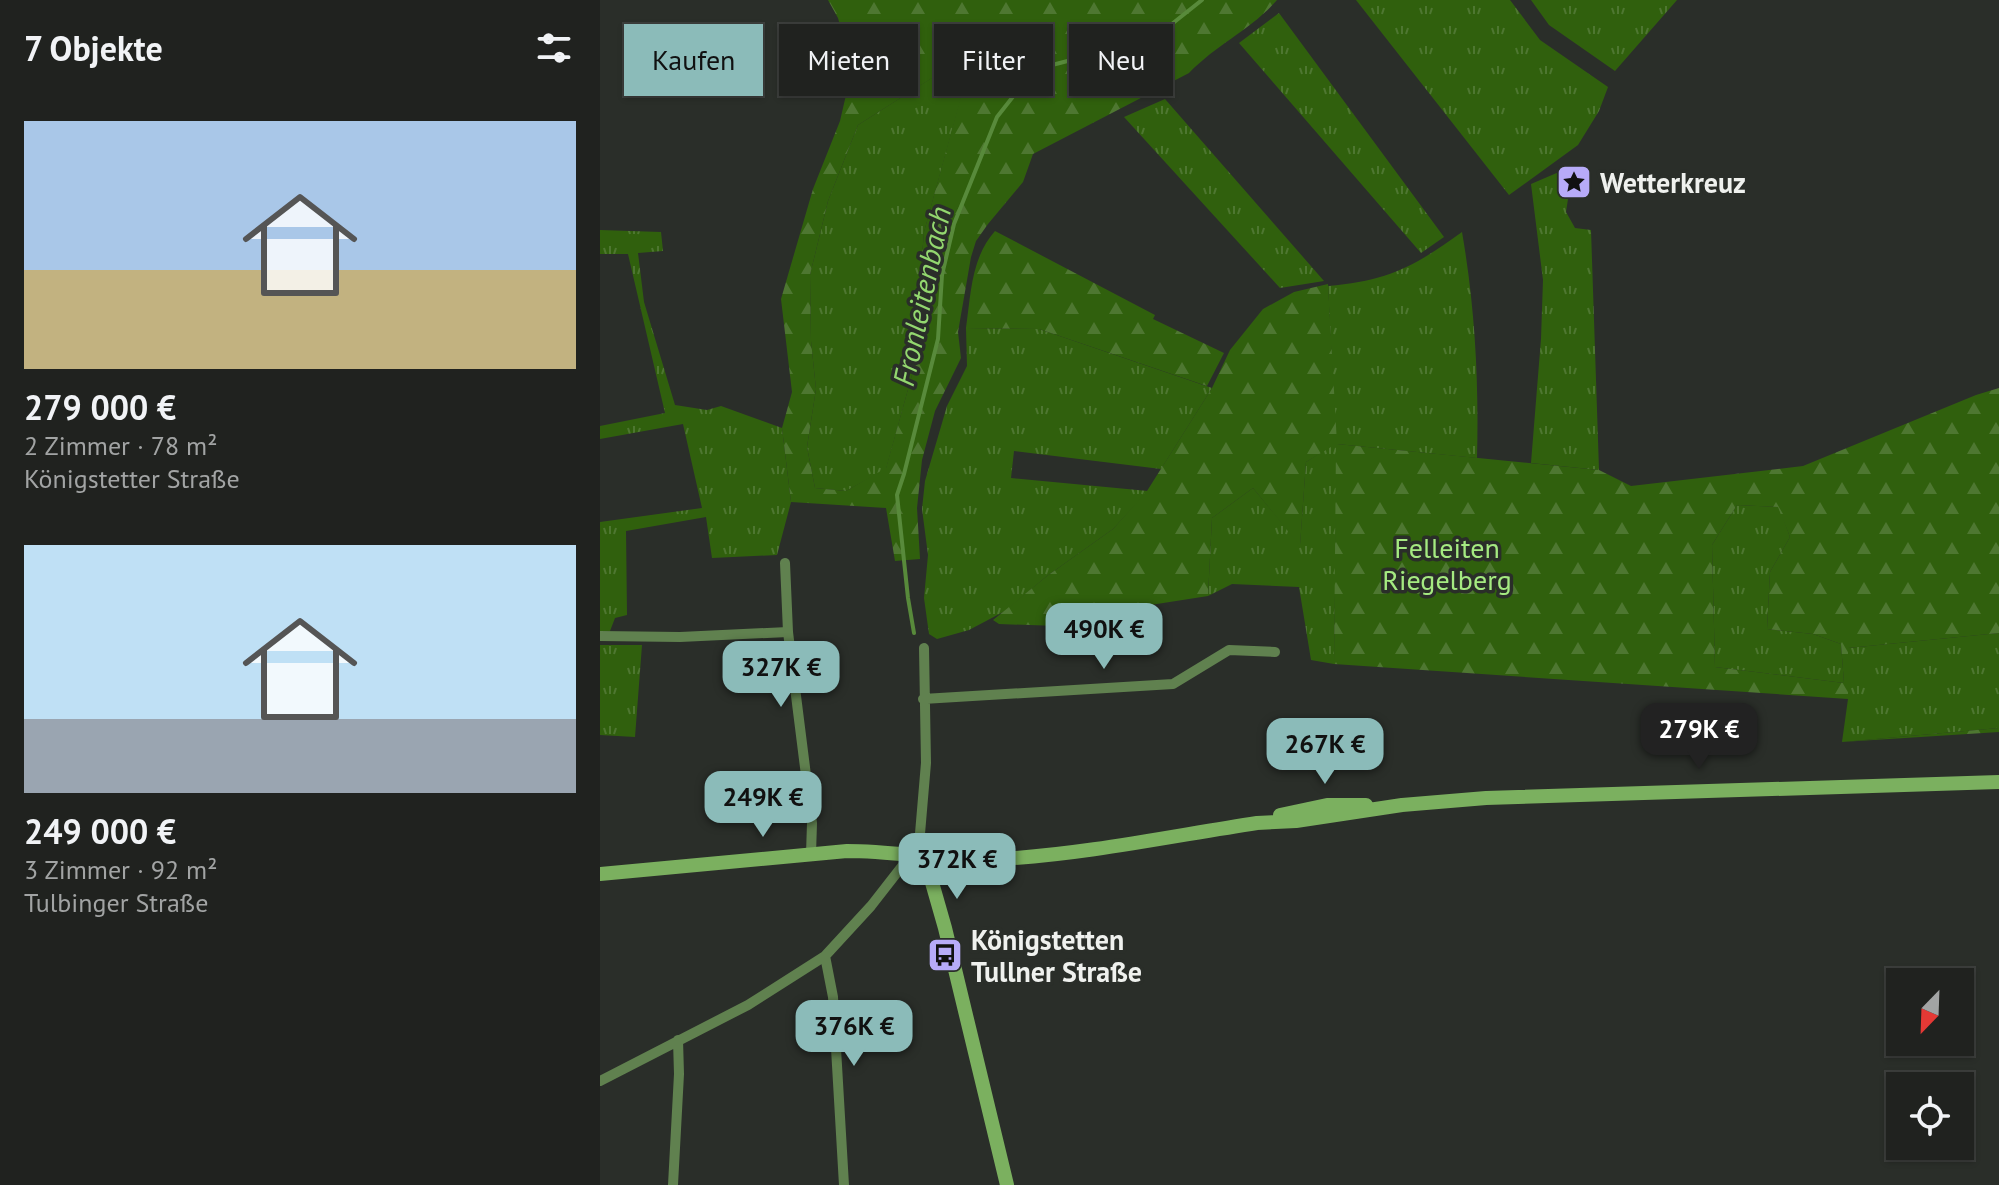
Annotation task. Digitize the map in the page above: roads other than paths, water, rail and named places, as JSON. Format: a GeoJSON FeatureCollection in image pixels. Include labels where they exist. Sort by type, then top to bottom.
{"type":"FeatureCollection","features":[{"type":"Feature","properties":{"kind":"main road"},"geometry":{"type":"LineString","coordinates":[[600,874],[811,854],[884,851],[918,857],[1027,857],[1402,805],[1541,795],[1999,782]]}},
{"type":"Feature","properties":{"kind":"main road"},"geometry":{"type":"LineString","coordinates":[[918,857],[945,928],[1007,1185]]}},
{"type":"Feature","properties":{"kind":"street"},"geometry":{"type":"LineString","coordinates":[[785,563],[788,632],[812,823],[811,854]]}},
{"type":"Feature","properties":{"kind":"street"},"geometry":{"type":"LineString","coordinates":[[600,636],[680,637],[788,632]]}},
{"type":"Feature","properties":{"kind":"street"},"geometry":{"type":"LineString","coordinates":[[600,1081],[748,1005],[825,956],[918,857],[926,763],[924,648]]}},
{"type":"Feature","properties":{"kind":"street"},"geometry":{"type":"LineString","coordinates":[[923,699],[1173,684],[1229,650],[1275,652]]}},
{"type":"Feature","properties":{"kind":"street"},"geometry":{"type":"LineString","coordinates":[[825,956],[832,987],[844,1185]]}},
{"type":"Feature","properties":{"kind":"street"},"geometry":{"type":"LineString","coordinates":[[673,1185],[678,1040]]}},
{"type":"Feature","properties":{"kind":"waterway","name":"Fronleitenbach"},"geometry":{"type":"LineString","coordinates":[[914,633],[897,495],[938,339],[942,275],[954,224],[997,117],[1019,89],[1052,65],[1153,39],[1202,0]]}},
{"type":"Feature","properties":{"kind":"place","name":"Wetterkreuz"},"geometry":{"type":"Point","coordinates":[1574,182]}},
{"type":"Feature","properties":{"kind":"place","name":"Königstetten Tullner Straße"},"geometry":{"type":"Point","coordinates":[945,955]}},
{"type":"Feature","properties":{"kind":"park label","name":"Felleiten Riegelberg"},"geometry":{"type":"Point","coordinates":[1447,563]}}]}
